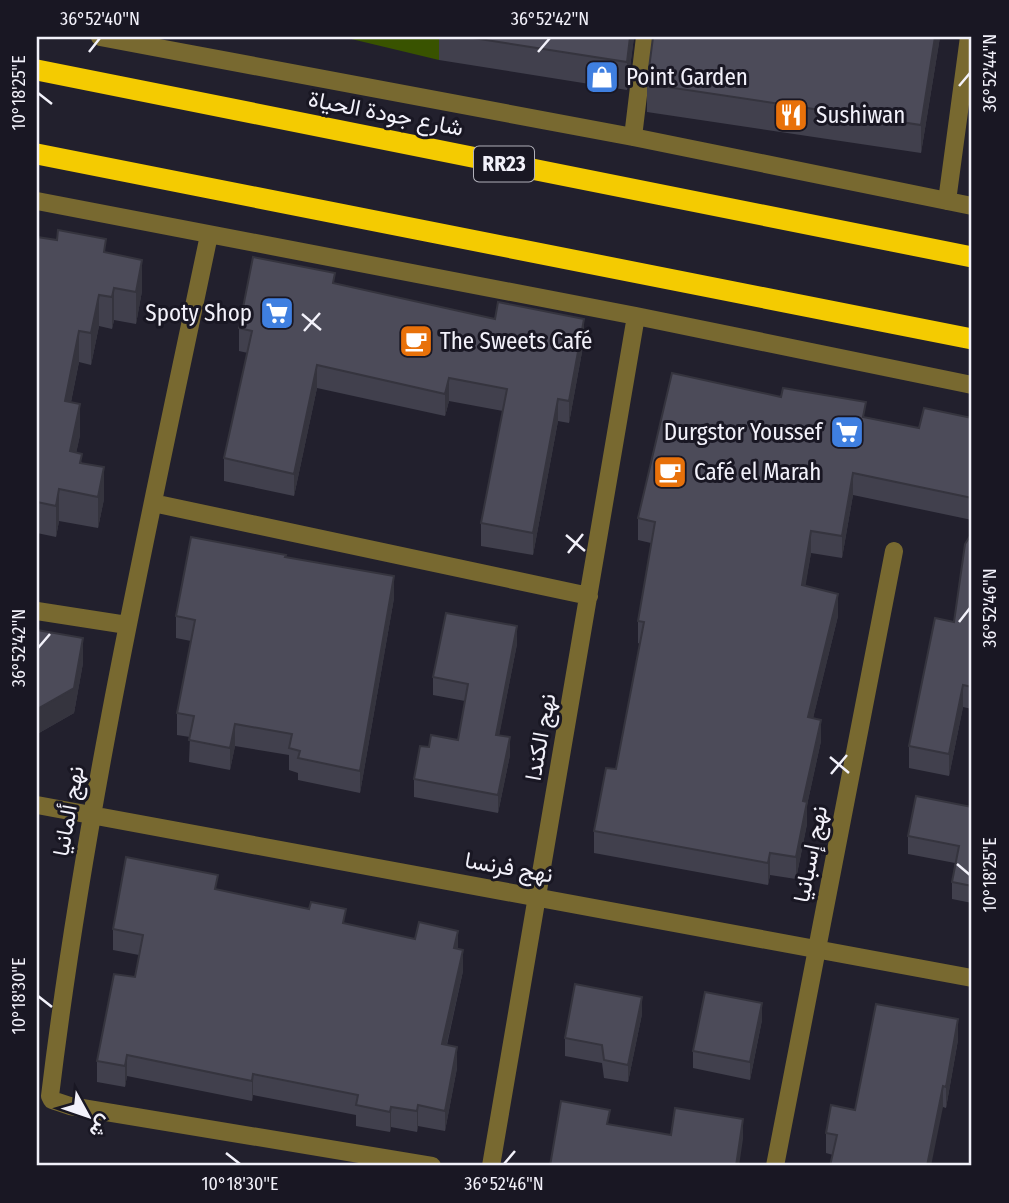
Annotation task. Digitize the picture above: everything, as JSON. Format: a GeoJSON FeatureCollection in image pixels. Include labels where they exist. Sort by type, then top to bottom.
{"type":"FeatureCollection","features":[{"type":"Feature","properties":{"kind":"highway","name":"شارع جودة الحياة"},"geometry":{"type":"LineString","coordinates":[[37,70],[972,257]]}},
{"type":"Feature","properties":{"kind":"highway"},"geometry":{"type":"LineString","coordinates":[[37,154],[972,339]]}},
{"type":"Feature","properties":{"kind":"street"},"geometry":{"type":"LineString","coordinates":[[100,37],[633,137],[972,206]]}},
{"type":"Feature","properties":{"kind":"street"},"geometry":{"type":"LineString","coordinates":[[633,137],[645,37]]}},
{"type":"Feature","properties":{"kind":"street"},"geometry":{"type":"LineString","coordinates":[[947,201],[970,37]]}},
{"type":"Feature","properties":{"kind":"street"},"geometry":{"type":"LineString","coordinates":[[37,201],[636,316],[972,385]]}},
{"type":"Feature","properties":{"kind":"street","name":"نهج ألمانيا"},"geometry":{"type":"LineString","coordinates":[[209,235],[127,625],[43,1096],[70,1105],[432,1166]]}},
{"type":"Feature","properties":{"kind":"street","name":"نهج الكندا"},"geometry":{"type":"LineString","coordinates":[[491,1166],[636,316]]}},
{"type":"Feature","properties":{"kind":"street"},"geometry":{"type":"LineString","coordinates":[[153,503],[589,596]]}},
{"type":"Feature","properties":{"kind":"street","name":"نهج إسبانيا"},"geometry":{"type":"LineString","coordinates":[[775,1166],[894,551]]}},
{"type":"Feature","properties":{"kind":"street"},"geometry":{"type":"LineString","coordinates":[[37,611],[127,625]]}},
{"type":"Feature","properties":{"kind":"street","name":"نهج فرنسا"},"geometry":{"type":"LineString","coordinates":[[37,805],[972,978]]}},
{"type":"Feature","properties":{"kind":"green space"},"geometry":{"type":"Polygon","coordinates":[[[343,37],[442,37],[439,60],[343,37]]]}},
{"type":"Feature","properties":{"kind":"building"},"geometry":{"type":"Polygon","coordinates":[[[467,37],[630,37],[627,62],[467,37]]]}},
{"type":"Feature","properties":{"kind":"building"},"geometry":{"type":"Polygon","coordinates":[[[653,37],[935,37],[921,125],[647,84],[653,37]]]}},
{"type":"Feature","properties":{"kind":"building"},"geometry":{"type":"Polygon","coordinates":[[[58,230],[106,239],[104,252],[142,260],[136,292],[114,288],[112,297],[99,295],[91,333],[79,331],[65,401],[80,404],[70,451],[82,454],[80,463],[104,467],[98,497],[59,489],[56,506],[37,502],[37,237],[57,240],[58,230]]]}},
{"type":"Feature","properties":{"kind":"building"},"geometry":{"type":"Polygon","coordinates":[[[253,257],[335,273],[333,283],[495,319],[498,302],[584,319],[569,401],[558,399],[533,533],[481,523],[507,389],[449,378],[445,394],[317,365],[294,474],[224,458],[252,331],[239,328],[253,257]]]}},
{"type":"Feature","properties":{"kind":"building"},"geometry":{"type":"Polygon","coordinates":[[[672,373],[781,397],[783,388],[866,402],[863,417],[919,428],[924,408],[972,418],[972,498],[853,473],[842,536],[811,531],[802,585],[838,594],[808,717],[821,720],[803,801],[807,802],[796,857],[770,853],[768,863],[594,831],[606,768],[616,769],[644,622],[638,621],[655,522],[638,518],[672,373]]]}},
{"type":"Feature","properties":{"kind":"building"},"geometry":{"type":"Polygon","coordinates":[[[972,533],[972,687],[963,685],[949,754],[909,746],[935,618],[954,622],[965,544],[972,533]]]}},
{"type":"Feature","properties":{"kind":"building"},"geometry":{"type":"Polygon","coordinates":[[[191,537],[394,576],[360,771],[298,758],[300,751],[289,748],[292,734],[235,724],[230,748],[189,740],[194,716],[177,713],[195,620],[176,616],[191,537]]]}},
{"type":"Feature","properties":{"kind":"building"},"geometry":{"type":"Polygon","coordinates":[[[446,613],[517,626],[496,735],[510,737],[498,795],[414,779],[420,746],[429,747],[431,735],[458,740],[468,684],[433,677],[446,613]]]}},
{"type":"Feature","properties":{"kind":"building"},"geometry":{"type":"Polygon","coordinates":[[[37,630],[83,638],[74,688],[39,708],[37,707],[37,630]]]}},
{"type":"Feature","properties":{"kind":"building"},"geometry":{"type":"Polygon","coordinates":[[[916,796],[972,807],[972,886],[952,882],[959,846],[908,836],[916,796]]]}},
{"type":"Feature","properties":{"kind":"building"},"geometry":{"type":"Polygon","coordinates":[[[126,857],[218,875],[215,889],[309,909],[311,902],[346,909],[343,923],[415,939],[419,922],[458,931],[454,948],[463,950],[442,1044],[457,1047],[445,1111],[418,1105],[417,1111],[391,1107],[390,1112],[356,1105],[358,1095],[253,1074],[252,1081],[127,1055],[125,1066],[97,1061],[114,974],[135,977],[143,935],[113,929],[126,857]]]}},
{"type":"Feature","properties":{"kind":"building"},"geometry":{"type":"Polygon","coordinates":[[[575,984],[642,997],[628,1065],[604,1060],[602,1045],[565,1038],[575,984]]]}},
{"type":"Feature","properties":{"kind":"building"},"geometry":{"type":"Polygon","coordinates":[[[705,992],[762,1003],[750,1062],[693,1051],[705,992]]]}},
{"type":"Feature","properties":{"kind":"building"},"geometry":{"type":"Polygon","coordinates":[[[876,1004],[958,1019],[946,1087],[943,1086],[927,1166],[830,1166],[837,1135],[826,1133],[831,1105],[855,1110],[876,1004]]]}},
{"type":"Feature","properties":{"kind":"building"},"geometry":{"type":"Polygon","coordinates":[[[561,1101],[610,1110],[607,1124],[671,1135],[675,1108],[743,1119],[736,1166],[550,1166],[561,1101]]]}},
{"type":"Feature","properties":{"kind":"place","name":"Point Garden"},"geometry":{"type":"Point","coordinates":[602,77]}},
{"type":"Feature","properties":{"kind":"place","name":"Sushiwan"},"geometry":{"type":"Point","coordinates":[791,115]}},
{"type":"Feature","properties":{"kind":"place","name":"Spoty Shop"},"geometry":{"type":"Point","coordinates":[277,313]}},
{"type":"Feature","properties":{"kind":"place","name":"The Sweets Café"},"geometry":{"type":"Point","coordinates":[416,341]}},
{"type":"Feature","properties":{"kind":"place","name":"Durgstor Youssef"},"geometry":{"type":"Point","coordinates":[847,432]}},
{"type":"Feature","properties":{"kind":"place","name":"Café el Marah"},"geometry":{"type":"Point","coordinates":[670,472]}}]}
